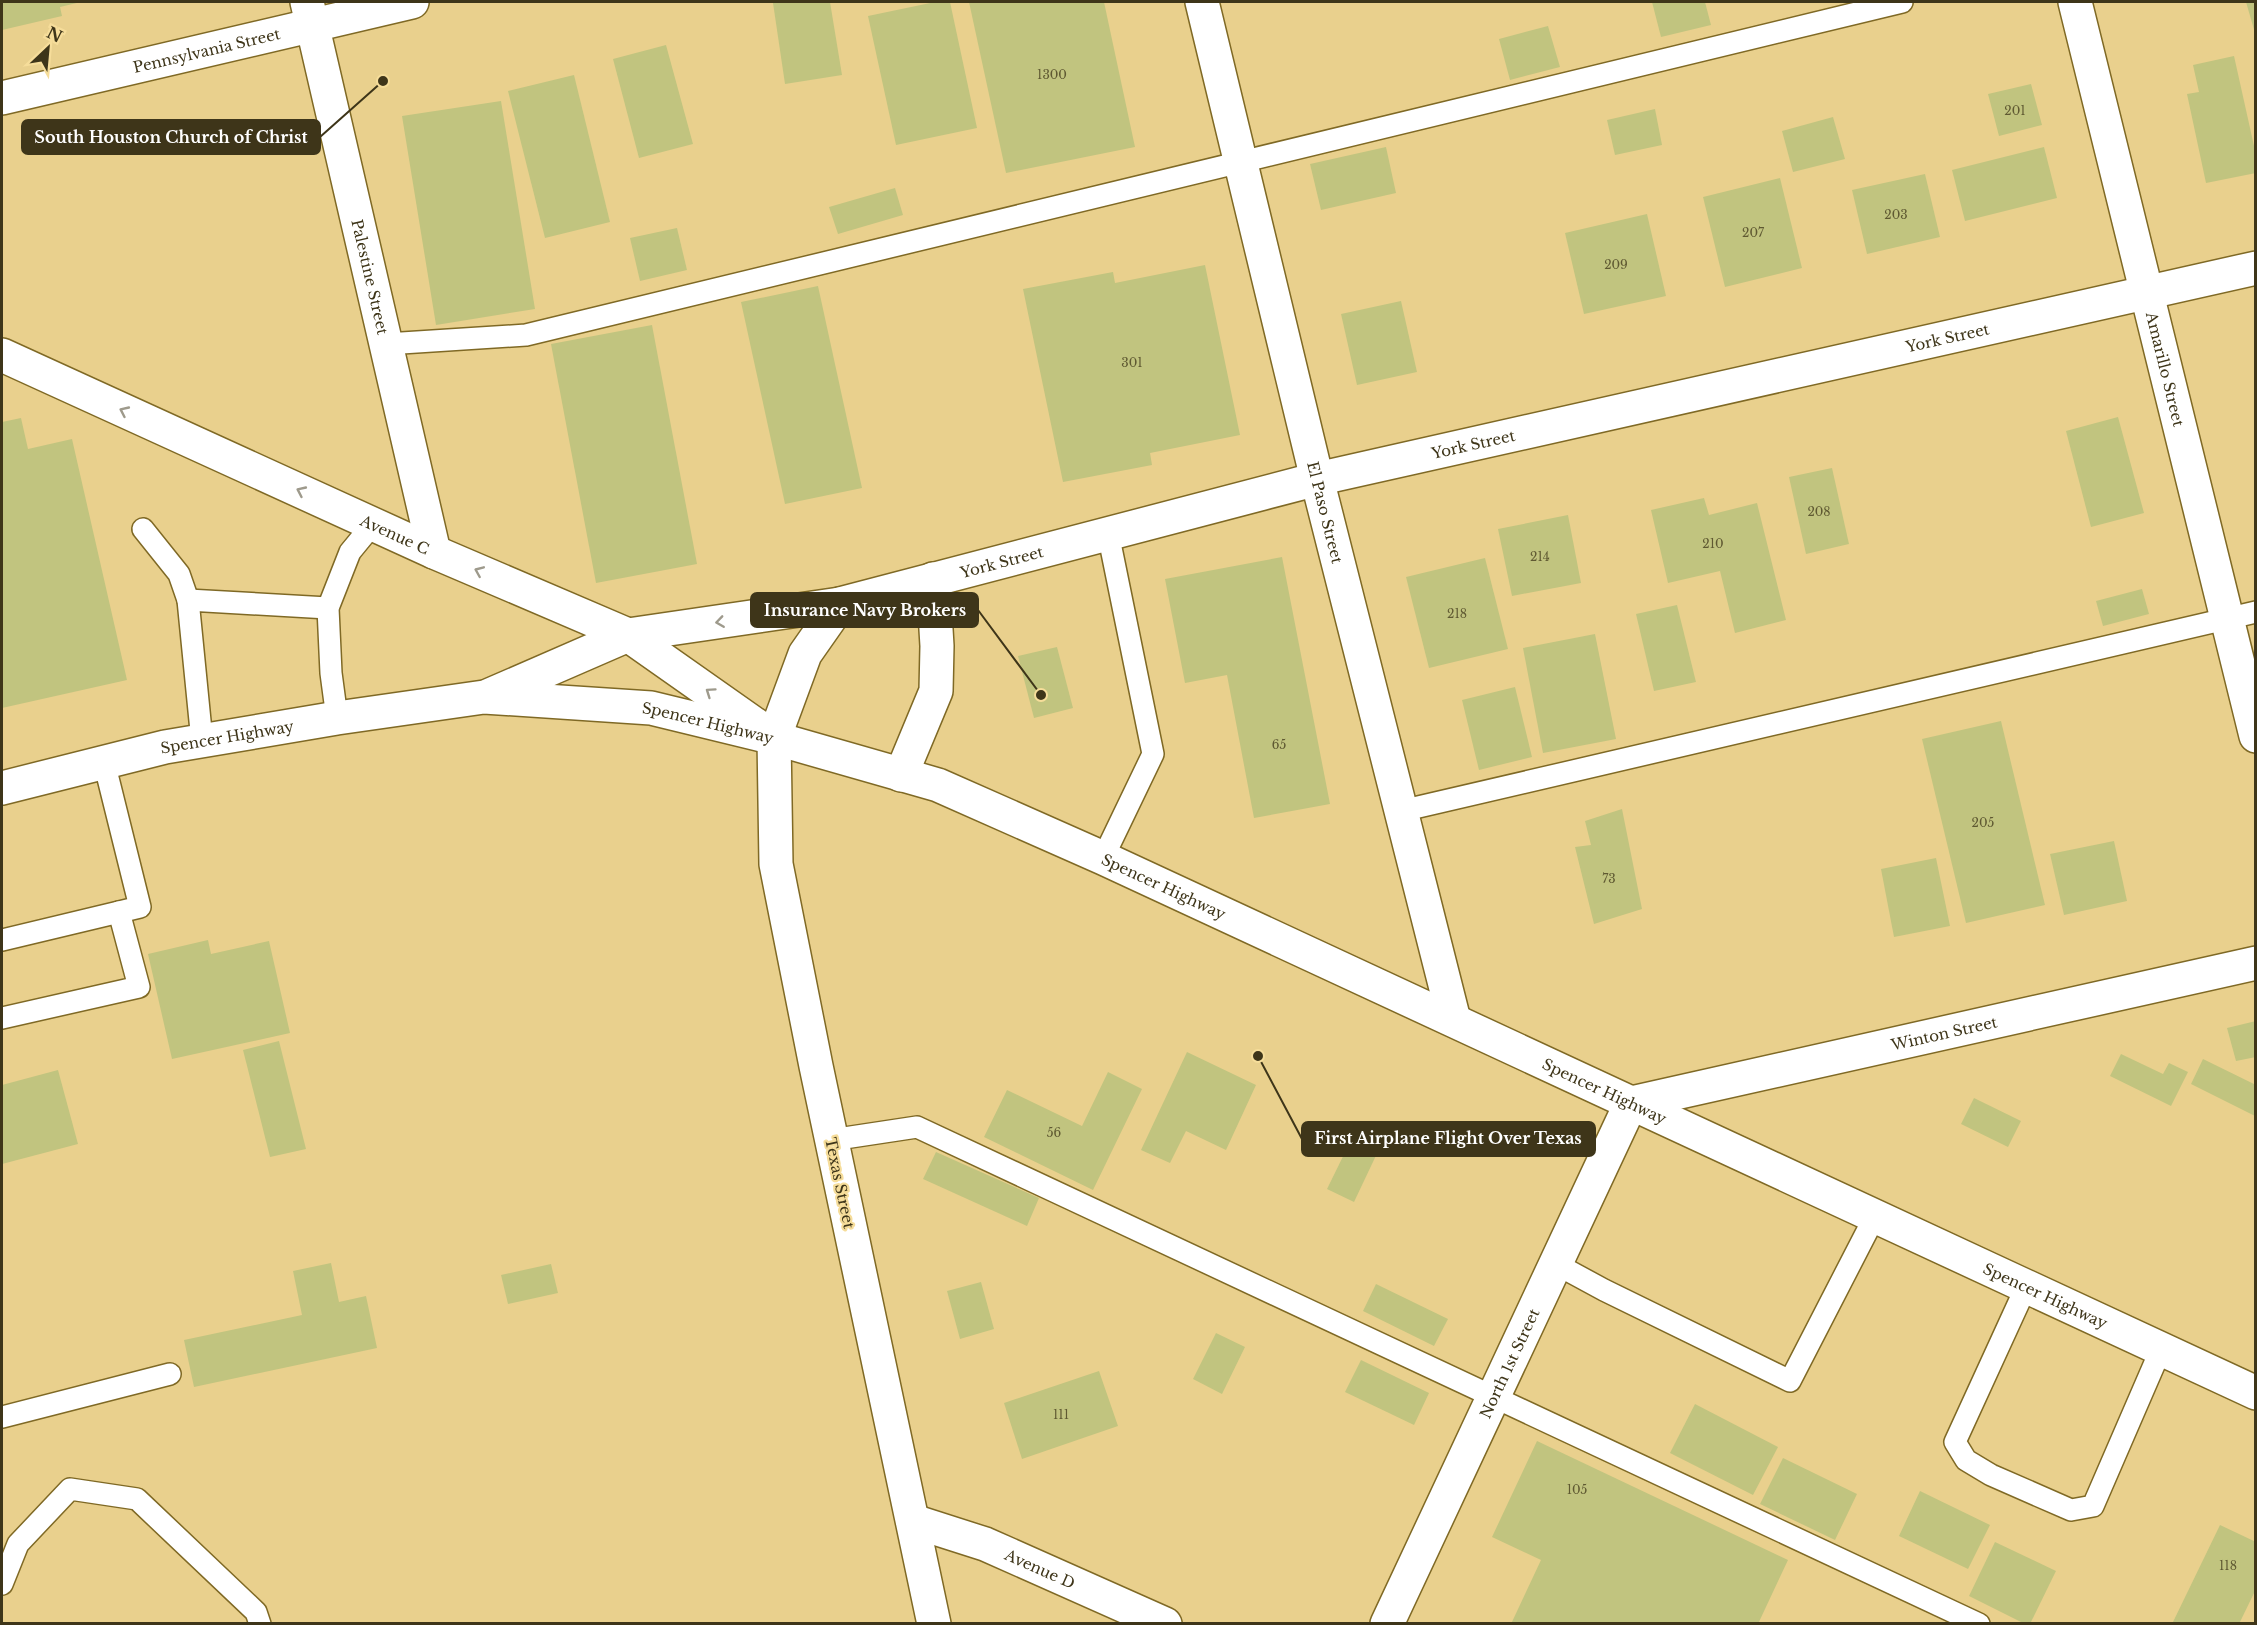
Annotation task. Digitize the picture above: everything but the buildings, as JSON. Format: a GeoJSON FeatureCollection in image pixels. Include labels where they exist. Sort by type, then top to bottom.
{"type":"FeatureCollection","features":[{"type":"Feature","properties":{"kind":"street","name":"Pennsylvania Street"},"geometry":{"type":"LineString","coordinates":[[2,98],[310,13],[412,2]]}},
{"type":"Feature","properties":{"kind":"street","name":"El Paso Street"},"geometry":{"type":"LineString","coordinates":[[1202,2],[1317,479],[1454,1020]]}},
{"type":"Feature","properties":{"kind":"street","name":"Amarillo Street"},"geometry":{"type":"LineString","coordinates":[[2075,2],[2146,292],[2241,616],[2256,736]]}},
{"type":"Feature","properties":{"kind":"street","name":"Palestine Street"},"geometry":{"type":"LineString","coordinates":[[310,13],[435,552]]}},
{"type":"Feature","properties":{"kind":"street","name":"York Street"},"geometry":{"type":"LineString","coordinates":[[484,698],[628,635],[840,604],[1317,479],[2256,268]]}},
{"type":"Feature","properties":{"kind":"street","name":"Avenue C"},"geometry":{"type":"LineString","coordinates":[[2,355],[435,552],[628,635],[774,738]]}},
{"type":"Feature","properties":{"kind":"street"},"geometry":{"type":"LineString","coordinates":[[901,775],[936,691],[937,646],[933,579]]}},
{"type":"Feature","properties":{"kind":"street"},"geometry":{"type":"LineString","coordinates":[[774,738],[805,654],[840,604]]}},
{"type":"Feature","properties":{"kind":"street","name":"Spencer Highway"},"geometry":{"type":"LineString","coordinates":[[2,788],[165,747],[337,718],[484,698],[651,708],[774,738],[938,785],[1103,858],[2256,1393]]}},
{"type":"Feature","properties":{"kind":"street","name":"Texas Street"},"geometry":{"type":"LineString","coordinates":[[774,738],[776,864],[831,1140],[934,1623]]}},
{"type":"Feature","properties":{"kind":"street","name":"Winton Street"},"geometry":{"type":"LineString","coordinates":[[1631,1103],[2256,963]]}},
{"type":"Feature","properties":{"kind":"street","name":"North 1st Street"},"geometry":{"type":"LineString","coordinates":[[1387,1623],[1631,1103]]}},
{"type":"Feature","properties":{"kind":"street","name":"Avenue D"},"geometry":{"type":"LineString","coordinates":[[913,1521],[985,1544],[1165,1623]]}},
{"type":"Feature","properties":{"kind":"lane"},"geometry":{"type":"LineString","coordinates":[[386,344],[526,335],[1902,2]]}},
{"type":"Feature","properties":{"kind":"lane"},"geometry":{"type":"LineString","coordinates":[[337,718],[331,673],[328,608],[350,552],[373,524]]}},
{"type":"Feature","properties":{"kind":"lane"},"geometry":{"type":"LineString","coordinates":[[143,529],[179,574],[188,600],[202,741]]}},
{"type":"Feature","properties":{"kind":"lane"},"geometry":{"type":"LineString","coordinates":[[1103,858],[1153,754],[1108,533]]}},
{"type":"Feature","properties":{"kind":"lane"},"geometry":{"type":"LineString","coordinates":[[188,600],[328,608]]}},
{"type":"Feature","properties":{"kind":"lane"},"geometry":{"type":"LineString","coordinates":[[1401,812],[2241,616]]}},
{"type":"Feature","properties":{"kind":"lane"},"geometry":{"type":"LineString","coordinates":[[2,940],[140,907],[104,762]]}},
{"type":"Feature","properties":{"kind":"lane"},"geometry":{"type":"LineString","coordinates":[[2,1018],[139,987],[119,912]]}},
{"type":"Feature","properties":{"kind":"lane"},"geometry":{"type":"LineString","coordinates":[[831,1140],[917,1127],[1979,1623]]}},
{"type":"Feature","properties":{"kind":"lane"},"geometry":{"type":"LineString","coordinates":[[1556,1264],[1790,1381],[1875,1216]]}},
{"type":"Feature","properties":{"kind":"lane"},"geometry":{"type":"LineString","coordinates":[[2026,1287],[1955,1442],[1966,1460],[1991,1475],[2071,1510],[2093,1506],[2161,1349]]}},
{"type":"Feature","properties":{"kind":"lane"},"geometry":{"type":"LineString","coordinates":[[2,1418],[170,1374]]}},
{"type":"Feature","properties":{"kind":"lane"},"geometry":{"type":"LineString","coordinates":[[2,1584],[18,1544],[70,1489],[138,1499],[256,1612],[260,1623]]}},
{"type":"Feature","properties":{"kind":"place","name":"South Houston Church of Christ"},"geometry":{"type":"Point","coordinates":[383,81]}},
{"type":"Feature","properties":{"kind":"place","name":"Insurance Navy Brokers"},"geometry":{"type":"Point","coordinates":[1041,695]}},
{"type":"Feature","properties":{"kind":"place","name":"First Airplane Flight Over Texas"},"geometry":{"type":"Point","coordinates":[1258,1056]}}]}
